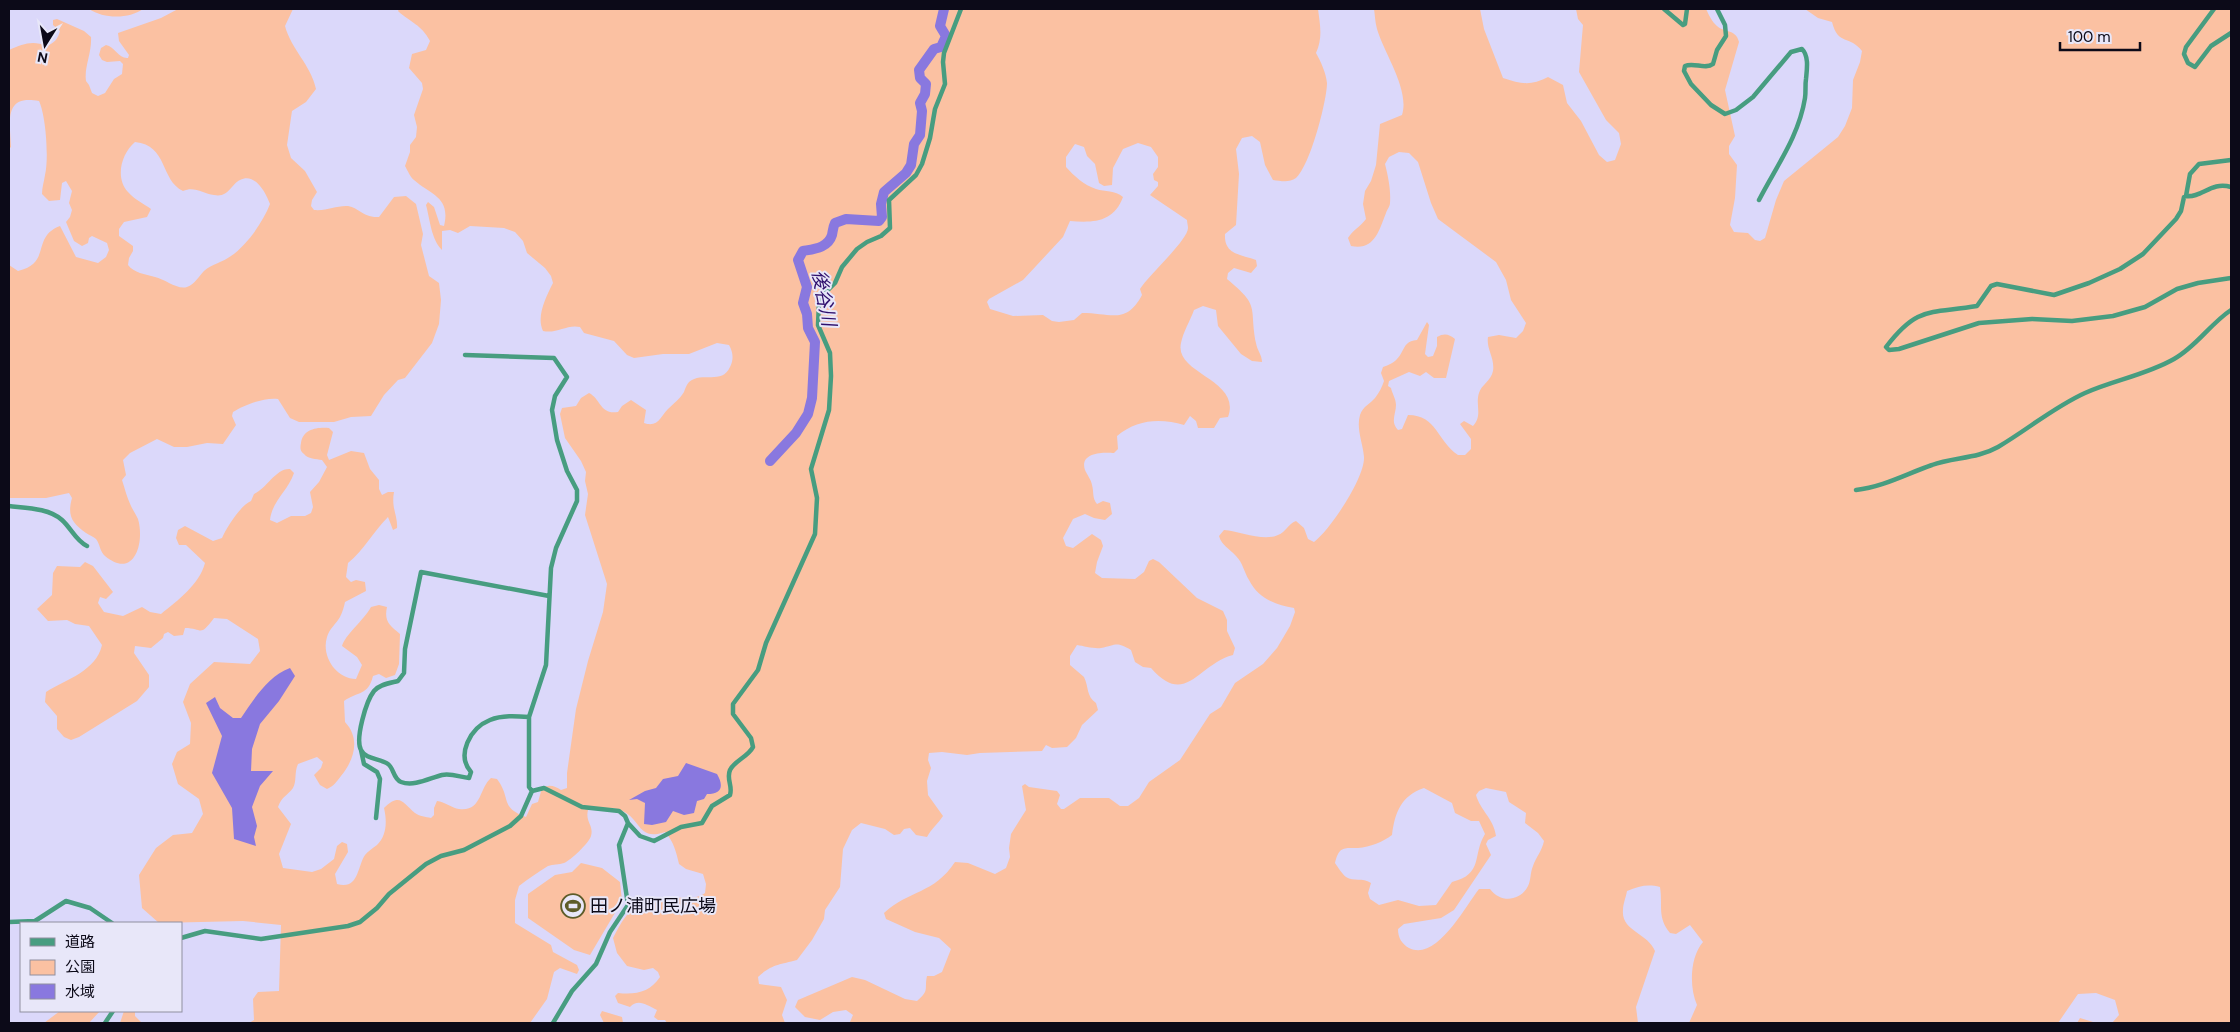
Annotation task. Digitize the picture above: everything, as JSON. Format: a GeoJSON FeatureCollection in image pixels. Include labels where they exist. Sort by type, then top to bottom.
{"type":"FeatureCollection","features":[{"type":"Feature","properties":{"kind":"street"},"geometry":{"type":"LineString","coordinates":[[532,791],[544,788],[582,807],[619,811],[626,816],[628,823],[640,836],[654,840],[681,827],[702,824],[712,806],[730,795],[732,790],[729,772],[732,767],[751,752],[754,746],[751,738],[733,714],[733,704],[758,670],[766,642],[812,543],[817,525],[818,498],[811,469],[829,410],[831,376],[830,353],[818,324],[819,302],[821,297],[835,283],[842,267],[857,249],[867,242],[882,236],[890,228],[889,200],[912,180],[919,170],[930,138],[935,108],[945,84],[944,53],[961,9]]}},
{"type":"Feature","properties":{"kind":"street"},"geometry":{"type":"LineString","coordinates":[[1664,9],[1683,25],[1687,19],[1687,9]]}},
{"type":"Feature","properties":{"kind":"street"},"geometry":{"type":"LineString","coordinates":[[1717,9],[1725,25],[1726,36],[1717,50],[1713,64],[1707,67],[1690,64],[1684,66],[1684,71],[1691,84],[1720,112],[1728,113],[1746,103],[1791,52],[1802,49],[1806,55],[1806,94],[1800,117],[1784,158],[1772,173],[1759,200]]}},
{"type":"Feature","properties":{"kind":"street"},"geometry":{"type":"LineString","coordinates":[[2214,9],[2186,47],[2184,54],[2188,64],[2195,67],[2212,46],[2231,34]]}},
{"type":"Feature","properties":{"kind":"street"},"geometry":{"type":"LineString","coordinates":[[2231,160],[2199,164],[2190,174],[2186,196],[2184,197],[2181,211],[2176,218],[2143,254],[2120,269],[2090,283],[2054,295],[1997,284],[1991,286],[1976,306],[1933,310],[1916,316],[1907,323],[1886,347],[1889,350],[1899,349],[1979,323],[2032,319],[2072,321],[2113,316],[2144,307],[2177,288],[2231,278]]}},
{"type":"Feature","properties":{"kind":"street"},"geometry":{"type":"LineString","coordinates":[[2186,196],[2191,196],[2215,186],[2231,187]]}},
{"type":"Feature","properties":{"kind":"street"},"geometry":{"type":"LineString","coordinates":[[1856,490],[1871,488],[1932,465],[1968,458],[1997,447],[2085,393],[2156,368],[2175,359],[2188,349],[2218,318],[2231,310]]}},
{"type":"Feature","properties":{"kind":"street"},"geometry":{"type":"LineString","coordinates":[[465,355],[554,358],[568,377],[556,396],[552,410],[557,440],[567,471],[577,490],[577,501],[552,558],[546,665],[529,717],[529,787],[532,791]]}},
{"type":"Feature","properties":{"kind":"street"},"geometry":{"type":"LineString","coordinates":[[9,506],[35,509],[61,518],[82,544],[87,546]]}},
{"type":"Feature","properties":{"kind":"street"},"geometry":{"type":"LineString","coordinates":[[376,818],[380,779],[377,772],[364,764],[361,750],[362,724],[367,702],[380,686],[398,681],[404,673],[405,649],[421,572],[549,596]]}},
{"type":"Feature","properties":{"kind":"street"},"geometry":{"type":"LineString","coordinates":[[361,750],[367,756],[389,764],[398,781],[403,783],[417,782],[444,775],[469,778],[471,772],[464,762],[464,757],[466,747],[475,731],[490,719],[505,716],[529,717]]}},
{"type":"Feature","properties":{"kind":"street"},"geometry":{"type":"LineString","coordinates":[[182,938],[204,931],[261,939],[348,926],[360,922],[377,908],[389,894],[426,864],[441,856],[464,850],[510,826],[521,816],[532,791]]}},
{"type":"Feature","properties":{"kind":"street"},"geometry":{"type":"LineString","coordinates":[[552,1023],[569,996],[596,964],[610,932],[628,905],[619,845],[628,823]]}},
{"type":"Feature","properties":{"kind":"street"},"geometry":{"type":"LineString","coordinates":[[9,922],[35,921],[66,901],[90,908],[111,922]]}},
{"type":"Feature","properties":{"kind":"street"},"geometry":{"type":"LineString","coordinates":[[105,1023],[112,1012]]}},
{"type":"Feature","properties":{"kind":"green space"},"geometry":{"type":"Polygon","coordinates":[[[89,9],[143,9],[131,15],[109,16],[89,9]]]}},
{"type":"Feature","properties":{"kind":"green space"},"geometry":{"type":"Polygon","coordinates":[[[178,9],[293,9],[285,26],[310,72],[316,89],[306,102],[292,111],[287,145],[291,158],[305,171],[317,192],[311,206],[314,210],[342,206],[350,207],[368,216],[379,217],[394,197],[406,196],[416,204],[423,234],[421,245],[429,276],[439,283],[441,300],[439,324],[432,343],[405,378],[398,380],[384,395],[371,416],[351,417],[334,422],[299,422],[290,418],[278,399],[267,399],[249,404],[233,412],[232,416],[236,425],[223,444],[207,443],[187,447],[174,447],[157,439],[130,453],[123,460],[126,475],[122,480],[138,519],[140,538],[135,556],[123,564],[105,556],[96,539],[74,522],[70,510],[72,498],[69,493],[46,498],[9,498],[9,265],[18,271],[35,262],[46,237],[51,231],[60,226],[76,257],[98,263],[106,257],[109,250],[107,243],[92,236],[89,238],[88,243],[82,246],[74,241],[66,222],[72,210],[69,203],[72,191],[66,181],[62,183],[60,200],[49,201],[42,194],[47,148],[45,127],[39,101],[27,100],[19,102],[14,106],[10,120],[11,147],[9,149],[9,50],[28,44],[37,43],[47,46],[52,44],[60,31],[53,25],[53,20],[57,19],[84,31],[91,37],[86,81],[92,93],[98,96],[105,93],[114,79],[122,74],[123,64],[120,61],[107,62],[102,60],[99,55],[101,48],[106,45],[109,46],[122,57],[128,58],[129,55],[119,41],[118,33],[161,18],[178,9]],[[135,142],[130,147],[123,159],[121,173],[124,186],[128,192],[151,209],[147,217],[124,222],[119,229],[119,236],[133,246],[128,265],[130,268],[175,286],[187,287],[195,282],[204,271],[228,258],[243,246],[259,225],[270,204],[263,189],[255,181],[245,178],[237,182],[226,193],[219,195],[191,189],[183,191],[170,179],[159,156],[146,145],[135,142]]]}},
{"type":"Feature","properties":{"kind":"green space"},"geometry":{"type":"Polygon","coordinates":[[[399,9],[1318,9],[1320,37],[1316,53],[1326,75],[1327,83],[1321,118],[1307,161],[1296,178],[1291,181],[1273,180],[1265,165],[1260,142],[1252,136],[1242,138],[1236,149],[1239,174],[1236,225],[1225,234],[1225,241],[1234,253],[1256,260],[1257,266],[1251,273],[1234,268],[1228,273],[1227,279],[1245,296],[1252,308],[1256,343],[1262,362],[1252,361],[1241,354],[1218,326],[1216,310],[1203,306],[1194,310],[1182,339],[1182,354],[1187,362],[1226,394],[1230,404],[1228,417],[1220,418],[1214,428],[1198,428],[1196,421],[1190,416],[1184,425],[1167,421],[1141,423],[1117,436],[1118,449],[1114,453],[1099,453],[1089,456],[1084,464],[1091,483],[1094,499],[1097,504],[1103,501],[1110,503],[1112,514],[1105,520],[1085,514],[1073,519],[1063,538],[1066,546],[1073,548],[1092,534],[1101,540],[1103,546],[1095,573],[1102,578],[1135,579],[1144,572],[1149,561],[1153,559],[1159,562],[1197,598],[1223,611],[1227,620],[1227,631],[1235,648],[1233,655],[1210,666],[1192,680],[1183,684],[1174,684],[1163,679],[1151,668],[1143,667],[1135,662],[1131,650],[1122,645],[1116,644],[1092,648],[1077,645],[1070,656],[1070,665],[1084,677],[1089,694],[1096,703],[1098,710],[1082,725],[1076,738],[1067,747],[1052,748],[1046,745],[1042,751],[967,755],[942,752],[929,753],[928,760],[931,768],[927,781],[928,795],[943,816],[941,819],[927,837],[916,835],[910,828],[894,835],[885,829],[861,823],[852,830],[843,849],[840,887],[825,910],[824,919],[812,940],[797,960],[772,967],[758,977],[759,984],[781,987],[787,1000],[782,1015],[785,1023],[667,1023],[665,1020],[658,1020],[654,1017],[657,1010],[646,1004],[636,1003],[630,1007],[618,1003],[615,996],[618,993],[637,993],[652,986],[660,977],[653,968],[644,970],[627,966],[617,953],[613,938],[624,918],[643,903],[661,899],[701,895],[705,893],[706,884],[703,874],[686,869],[679,864],[673,843],[665,832],[649,834],[627,813],[608,808],[588,810],[591,836],[575,855],[567,862],[548,866],[519,886],[515,900],[515,923],[551,945],[553,952],[577,965],[579,970],[577,974],[560,968],[554,972],[547,999],[530,1023],[249,1023],[254,1020],[253,999],[258,992],[279,991],[281,925],[243,921],[158,922],[142,908],[139,875],[156,848],[173,835],[192,833],[203,814],[199,799],[178,784],[172,764],[177,752],[190,744],[191,723],[183,702],[190,684],[214,662],[250,664],[260,651],[258,639],[227,619],[214,618],[203,630],[185,628],[183,635],[174,636],[168,632],[151,648],[135,646],[134,653],[149,675],[149,687],[137,701],[71,740],[64,737],[57,729],[57,716],[45,702],[46,692],[87,668],[99,654],[102,645],[89,626],[75,624],[67,620],[48,621],[37,609],[52,595],[53,573],[57,566],[80,567],[85,562],[93,566],[113,592],[106,599],[100,597],[98,603],[104,612],[123,616],[142,607],[150,612],[161,614],[181,598],[193,585],[205,563],[186,545],[179,545],[176,538],[178,530],[185,526],[213,541],[222,538],[234,517],[251,501],[254,494],[280,472],[290,469],[294,473],[274,507],[270,520],[277,523],[291,516],[305,516],[311,513],[313,507],[310,492],[319,482],[327,467],[322,460],[306,456],[301,451],[302,438],[311,430],[329,428],[333,432],[327,455],[329,460],[351,451],[364,453],[370,469],[379,480],[379,489],[382,495],[394,492],[393,503],[397,528],[393,530],[388,517],[348,563],[346,577],[351,582],[356,580],[365,582],[366,591],[345,602],[340,617],[329,631],[327,637],[326,652],[328,659],[336,671],[349,678],[356,679],[362,665],[357,657],[342,646],[371,607],[379,605],[387,607],[386,616],[388,622],[400,634],[399,664],[395,675],[386,678],[379,674],[373,676],[365,690],[344,701],[345,722],[353,735],[354,749],[346,770],[335,784],[327,789],[320,785],[314,775],[321,768],[323,762],[317,757],[298,764],[293,788],[283,798],[278,807],[291,824],[279,854],[283,868],[312,872],[321,869],[334,859],[337,846],[342,842],[347,844],[348,852],[335,874],[337,884],[350,884],[356,876],[365,855],[383,837],[386,823],[384,808],[394,801],[401,801],[417,814],[431,818],[434,815],[437,801],[459,809],[472,807],[491,778],[497,779],[512,810],[526,817],[532,804],[538,802],[542,788],[550,786],[561,790],[567,788],[567,773],[576,709],[603,612],[607,584],[585,515],[588,494],[585,481],[586,472],[581,461],[565,438],[560,414],[562,408],[576,406],[581,398],[589,393],[604,409],[612,412],[618,412],[622,406],[631,400],[646,410],[644,423],[653,424],[680,397],[689,382],[694,379],[717,377],[726,372],[731,364],[732,353],[729,345],[717,343],[689,354],[663,354],[634,358],[627,355],[614,341],[584,333],[580,327],[575,326],[548,332],[543,331],[541,313],[553,283],[551,276],[545,268],[527,253],[523,241],[515,232],[504,228],[470,226],[458,233],[450,230],[442,231],[442,250],[433,235],[426,205],[428,202],[434,207],[440,225],[444,226],[445,209],[438,198],[410,176],[405,166],[410,152],[410,145],[416,137],[417,127],[414,115],[423,89],[422,83],[409,68],[412,54],[426,50],[430,41],[419,27],[398,11],[399,9]],[[1138,143],[1123,149],[1113,168],[1112,185],[1104,186],[1099,183],[1095,164],[1087,156],[1084,147],[1075,144],[1066,157],[1066,167],[1087,185],[1096,189],[1113,192],[1123,197],[1119,205],[1114,212],[1102,219],[1087,222],[1070,221],[1063,237],[1023,280],[989,299],[987,302],[990,309],[1013,316],[1043,315],[1052,321],[1059,322],[1074,320],[1082,313],[1117,315],[1124,314],[1130,310],[1142,295],[1140,289],[1144,283],[1182,241],[1188,228],[1187,220],[1150,195],[1158,186],[1158,182],[1154,180],[1153,174],[1158,167],[1158,157],[1151,147],[1138,143]]]}},
{"type":"Feature","properties":{"kind":"green space"},"geometry":{"type":"Polygon","coordinates":[[[1374,9],[1480,9],[1484,29],[1503,78],[1515,82],[1531,83],[1548,77],[1563,85],[1567,103],[1581,121],[1599,155],[1607,162],[1615,160],[1621,144],[1619,133],[1606,120],[1579,72],[1583,25],[1578,19],[1576,9],[1706,9],[1715,24],[1733,33],[1739,42],[1725,90],[1735,136],[1729,146],[1729,154],[1737,165],[1735,198],[1730,225],[1734,232],[1748,233],[1755,240],[1760,241],[1765,238],[1776,200],[1784,181],[1838,137],[1845,126],[1852,108],[1853,80],[1862,51],[1858,46],[1841,38],[1832,22],[1818,18],[1805,9],[2231,9],[2231,1023],[2112,1023],[2119,1015],[2115,1000],[2096,993],[2078,994],[2058,1023],[1689,1023],[1697,1005],[1694,998],[1692,981],[1693,964],[1703,942],[1690,925],[1676,934],[1670,933],[1663,922],[1660,887],[1651,886],[1627,891],[1623,908],[1626,923],[1647,940],[1655,951],[1636,1007],[1638,1023],[847,1023],[850,1022],[853,1015],[846,1010],[833,1012],[820,1020],[805,1017],[795,1007],[798,1000],[852,977],[865,980],[905,999],[917,1001],[925,992],[927,976],[934,976],[942,972],[951,949],[939,938],[915,932],[886,919],[884,913],[939,880],[955,862],[968,863],[995,874],[1006,868],[1010,857],[1011,834],[1026,810],[1022,786],[1025,784],[1029,787],[1057,791],[1060,795],[1057,804],[1061,809],[1064,809],[1080,798],[1109,798],[1120,806],[1128,806],[1139,798],[1149,782],[1180,760],[1210,714],[1221,707],[1235,683],[1263,664],[1277,648],[1290,626],[1295,612],[1294,608],[1274,603],[1257,592],[1238,559],[1224,545],[1219,536],[1224,530],[1259,537],[1272,537],[1281,534],[1296,521],[1304,528],[1308,539],[1314,542],[1321,535],[1338,515],[1359,477],[1364,457],[1359,431],[1360,415],[1381,388],[1384,381],[1381,373],[1383,367],[1396,360],[1407,344],[1417,340],[1427,322],[1429,325],[1425,354],[1428,357],[1433,356],[1437,346],[1437,337],[1446,335],[1455,339],[1446,378],[1434,378],[1426,372],[1420,376],[1409,372],[1389,381],[1388,386],[1391,388],[1396,403],[1394,424],[1398,430],[1402,429],[1408,415],[1418,416],[1431,424],[1445,443],[1458,455],[1465,455],[1471,449],[1471,439],[1460,424],[1464,421],[1473,426],[1478,418],[1479,393],[1493,371],[1488,337],[1499,335],[1516,338],[1523,331],[1526,323],[1511,300],[1506,280],[1496,262],[1438,219],[1418,162],[1409,153],[1399,152],[1389,157],[1385,164],[1390,188],[1390,203],[1375,238],[1370,243],[1359,247],[1351,246],[1348,238],[1366,219],[1363,204],[1365,191],[1371,181],[1376,165],[1380,124],[1402,115],[1404,105],[1395,72],[1380,39],[1374,9]],[[1424,788],[1410,795],[1400,806],[1392,835],[1372,845],[1343,849],[1338,853],[1335,863],[1342,872],[1346,877],[1371,883],[1368,893],[1370,899],[1379,905],[1398,900],[1419,906],[1436,905],[1452,882],[1462,879],[1469,874],[1476,863],[1485,834],[1479,821],[1471,821],[1455,813],[1452,803],[1424,788]],[[1486,788],[1479,791],[1476,795],[1495,830],[1496,836],[1488,840],[1486,844],[1491,855],[1454,910],[1441,918],[1404,924],[1398,929],[1401,940],[1409,948],[1419,950],[1429,947],[1439,940],[1458,919],[1479,889],[1490,889],[1499,897],[1510,899],[1520,895],[1528,886],[1534,863],[1544,841],[1538,833],[1525,823],[1526,813],[1509,802],[1506,792],[1486,788]]]}},
{"type":"Feature","properties":{"kind":"green space","name":"田ノ浦町民広場"},"geometry":{"type":"Polygon","coordinates":[[[581,863],[602,868],[620,882],[622,901],[590,955],[574,950],[528,918],[528,894],[555,875],[572,872],[581,863]]]}},
{"type":"Feature","properties":{"kind":"green space"},"geometry":{"type":"Polygon","coordinates":[[[602,1011],[622,1017],[623,1023],[604,1023],[600,1015],[602,1011]]]}},
{"type":"Feature","properties":{"kind":"green space"},"geometry":{"type":"Polygon","coordinates":[[[59,1012],[99,1012],[89,1023],[44,1023],[59,1012]]]}},
{"type":"Feature","properties":{"kind":"green space"},"geometry":{"type":"Polygon","coordinates":[[[124,1012],[135,1012],[135,1016],[142,1023],[120,1023],[124,1012]]]}},
{"type":"Feature","properties":{"kind":"green space"},"geometry":{"type":"Polygon","coordinates":[[[2080,1018],[2093,1022],[2112,1023],[2077,1023],[2080,1018]]]}},
{"type":"Feature","properties":{"kind":"water"},"geometry":{"type":"Polygon","coordinates":[[[290,668],[295,676],[279,701],[260,724],[252,749],[251,771],[273,771],[260,786],[252,807],[257,826],[254,837],[256,846],[234,839],[232,808],[212,773],[222,736],[206,703],[215,697],[220,708],[233,718],[241,718],[268,683],[290,668]]]}},
{"type":"Feature","properties":{"kind":"water"},"geometry":{"type":"Polygon","coordinates":[[[686,763],[717,774],[721,786],[719,791],[707,794],[704,799],[697,801],[694,813],[684,815],[673,811],[666,822],[652,825],[644,824],[645,803],[637,799],[629,800],[645,791],[656,788],[663,779],[678,776],[686,763]]]}},
{"type":"Feature","properties":{"kind":"waterway","name":"後谷川"},"geometry":{"type":"LineString","coordinates":[[770,461],[796,433],[808,414],[812,398],[815,342],[808,328],[807,314],[803,303],[807,287],[798,260],[803,251],[820,247],[827,243],[832,235],[835,223],[846,219],[879,221],[882,217],[881,204],[884,192],[906,173],[911,165],[914,144],[920,135],[922,111],[920,103],[925,94],[926,84],[920,78],[919,70],[934,49],[941,47],[946,36],[940,26],[944,9]]}},
{"type":"Feature","properties":{"kind":"place","name":"田ノ浦町民広場"},"geometry":{"type":"Point","coordinates":[573,906]}}]}
